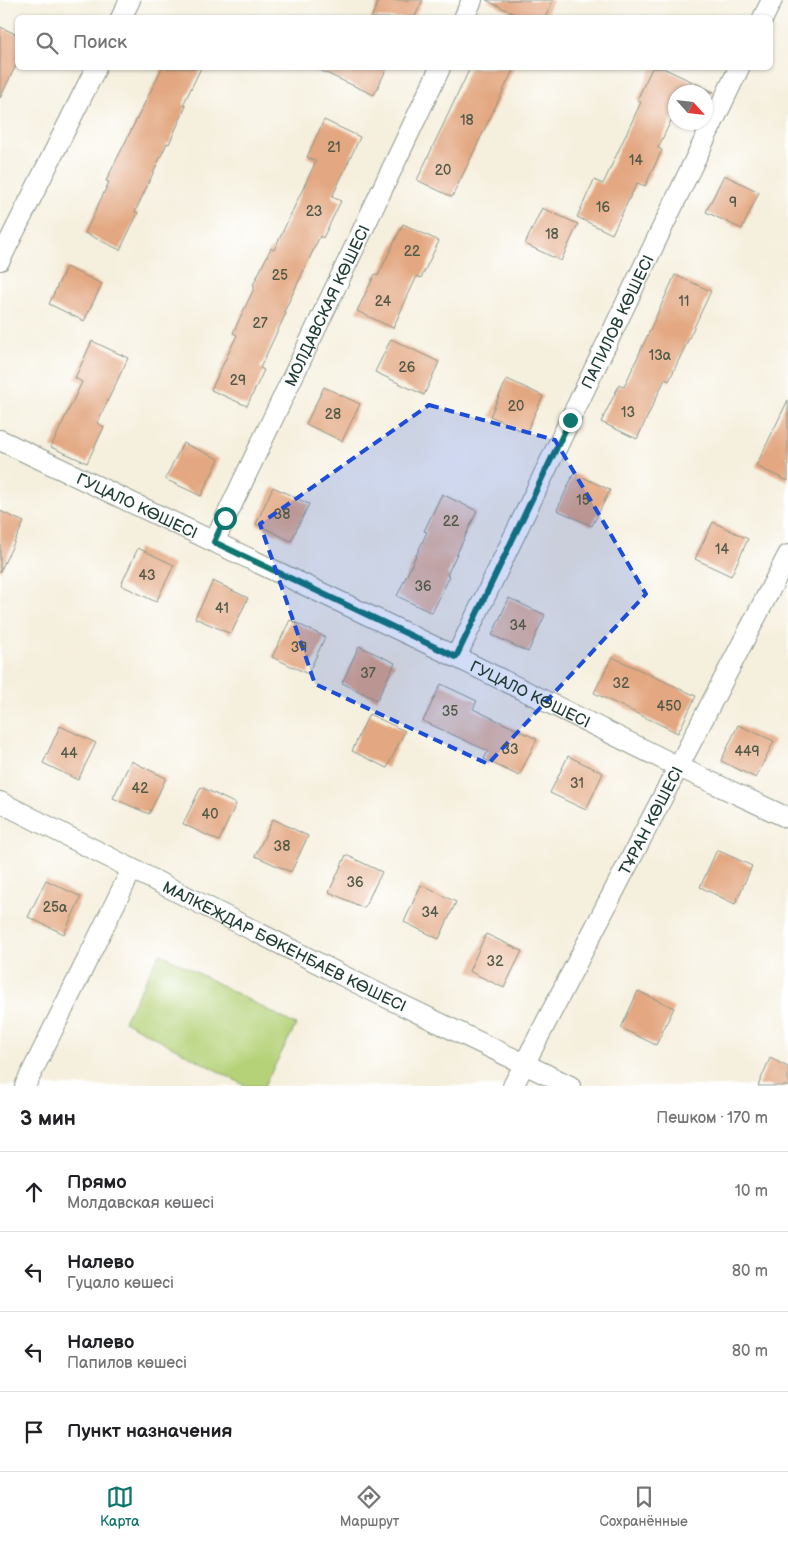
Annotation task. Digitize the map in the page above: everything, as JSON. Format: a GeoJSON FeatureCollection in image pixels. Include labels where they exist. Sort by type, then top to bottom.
{"type":"FeatureCollection","features":[{"type":"Feature","properties":{"kind":"street"},"geometry":{"type":"LineString","coordinates":[[122,15],[130,0]]}},
{"type":"Feature","properties":{"kind":"street"},"geometry":{"type":"LineString","coordinates":[[465,15],[472,0]]}},
{"type":"Feature","properties":{"kind":"street"},"geometry":{"type":"LineString","coordinates":[[764,15],[772,0]]}},
{"type":"Feature","properties":{"kind":"street"},"geometry":{"type":"LineString","coordinates":[[0,260],[95,70]]}},
{"type":"Feature","properties":{"kind":"street","name":"МОЛДАВСКАЯ КӨШЕСІ"},"geometry":{"type":"LineString","coordinates":[[214,542],[439,70]]}},
{"type":"Feature","properties":{"kind":"street","name":"ПАПИЛОВ КӨШЕСІ"},"geometry":{"type":"LineString","coordinates":[[456,657],[738,70]]}},
{"type":"Feature","properties":{"kind":"street","name":"ГУЦАЛО КӨШЕСІ"},"geometry":{"type":"LineString","coordinates":[[0,440],[456,657],[788,818]]}},
{"type":"Feature","properties":{"kind":"street","name":"ТҰРАН КӨШЕСІ"},"geometry":{"type":"LineString","coordinates":[[513,1086],[680,767],[788,555]]}},
{"type":"Feature","properties":{"kind":"street","name":"МАЛКЕЖДАР БӨКЕНБАЕВ КӨШЕСІ"},"geometry":{"type":"LineString","coordinates":[[0,802],[372,991],[570,1086]]}},
{"type":"Feature","properties":{"kind":"street"},"geometry":{"type":"LineString","coordinates":[[25,1086],[132,869]]}},
{"type":"Feature","properties":{"kind":"highlighted area"},"geometry":{"type":"Polygon","coordinates":[[[429,405],[555,440],[646,594],[488,764],[315,684],[260,524],[429,405]]]}},
{"type":"Feature","properties":{"kind":"green space"},"geometry":{"type":"Polygon","coordinates":[[[160,953],[296,1025],[264,1086],[246,1086],[124,1021],[160,953]]]}},
{"type":"Feature","properties":{"kind":"building"},"geometry":{"type":"Polygon","coordinates":[[[379,0],[423,0],[416,15],[372,15],[379,0]]]}},
{"type":"Feature","properties":{"kind":"building"},"geometry":{"type":"Polygon","coordinates":[[[486,0],[553,0],[546,15],[517,15],[486,0]]]}},
{"type":"Feature","properties":{"kind":"building"},"geometry":{"type":"Polygon","coordinates":[[[0,27],[15,34],[15,67],[0,98],[0,27]]]}},
{"type":"Feature","properties":{"kind":"building"},"geometry":{"type":"Polygon","coordinates":[[[161,70],[200,70],[183,105],[186,106],[135,212],[138,213],[120,250],[85,233],[109,182],[106,181],[161,70]]]}},
{"type":"Feature","properties":{"kind":"building"},"geometry":{"type":"Polygon","coordinates":[[[319,70],[386,70],[374,95],[319,70]]]}},
{"type":"Feature","properties":{"kind":"building"},"geometry":{"type":"Polygon","coordinates":[[[469,70],[513,70],[452,197],[417,180],[469,70]]]}},
{"type":"Feature","properties":{"kind":"building"},"geometry":{"type":"Polygon","coordinates":[[[651,70],[667,70],[699,85],[668,85],[668,127],[658,148],[662,150],[645,186],[637,183],[612,234],[577,217],[594,180],[603,184],[641,102],[637,100],[651,70]]]}},
{"type":"Feature","properties":{"kind":"building"},"geometry":{"type":"Polygon","coordinates":[[[324,120],[360,137],[332,197],[341,201],[323,238],[320,236],[284,312],[286,313],[260,368],[264,370],[247,406],[211,390],[237,335],[233,333],[255,286],[253,285],[271,248],[274,250],[316,161],[307,157],[324,120]]]}},
{"type":"Feature","properties":{"kind":"building"},"geometry":{"type":"Polygon","coordinates":[[[724,175],[759,192],[742,229],[706,212],[724,175]]]}},
{"type":"Feature","properties":{"kind":"building"},"geometry":{"type":"Polygon","coordinates":[[[542,208],[578,224],[561,261],[525,244],[542,208]]]}},
{"type":"Feature","properties":{"kind":"building"},"geometry":{"type":"Polygon","coordinates":[[[403,224],[439,241],[421,278],[417,276],[393,328],[357,311],[375,274],[378,276],[403,224]]]}},
{"type":"Feature","properties":{"kind":"building"},"geometry":{"type":"Polygon","coordinates":[[[66,267],[102,284],[84,321],[49,304],[66,267]]]}},
{"type":"Feature","properties":{"kind":"building"},"geometry":{"type":"Polygon","coordinates":[[[675,275],[711,291],[669,381],[665,379],[637,439],[601,422],[619,385],[624,387],[675,275]]]}},
{"type":"Feature","properties":{"kind":"building"},"geometry":{"type":"Polygon","coordinates":[[[391,339],[439,362],[424,395],[375,372],[391,339]]]}},
{"type":"Feature","properties":{"kind":"building"},"geometry":{"type":"Polygon","coordinates":[[[92,341],[128,358],[97,423],[104,427],[87,463],[51,447],[82,382],[75,378],[92,341]]]}},
{"type":"Feature","properties":{"kind":"building"},"geometry":{"type":"Polygon","coordinates":[[[507,379],[543,396],[526,433],[490,416],[507,379]]]}},
{"type":"Feature","properties":{"kind":"building"},"geometry":{"type":"Polygon","coordinates":[[[324,387],[360,404],[342,441],[306,424],[324,387]]]}},
{"type":"Feature","properties":{"kind":"building"},"geometry":{"type":"Polygon","coordinates":[[[788,400],[788,481],[756,466],[788,400]]]}},
{"type":"Feature","properties":{"kind":"building"},"geometry":{"type":"Polygon","coordinates":[[[183,443],[219,459],[201,496],[165,479],[183,443]]]}},
{"type":"Feature","properties":{"kind":"building"},"geometry":{"type":"Polygon","coordinates":[[[574,473],[610,490],[592,526],[557,510],[574,473]]]}},
{"type":"Feature","properties":{"kind":"building"},"geometry":{"type":"Polygon","coordinates":[[[273,487],[309,504],[291,541],[256,524],[273,487]]]}},
{"type":"Feature","properties":{"kind":"building"},"geometry":{"type":"Polygon","coordinates":[[[442,494],[477,511],[447,575],[450,576],[432,613],[397,596],[427,532],[424,531],[442,494]]]}},
{"type":"Feature","properties":{"kind":"building"},"geometry":{"type":"Polygon","coordinates":[[[0,511],[24,522],[0,572],[0,511]]]}},
{"type":"Feature","properties":{"kind":"building"},"geometry":{"type":"Polygon","coordinates":[[[713,522],[748,539],[731,576],[695,559],[713,522]]]}},
{"type":"Feature","properties":{"kind":"building"},"geometry":{"type":"Polygon","coordinates":[[[138,548],[174,565],[156,602],[121,585],[138,548]]]}},
{"type":"Feature","properties":{"kind":"building"},"geometry":{"type":"Polygon","coordinates":[[[213,581],[248,598],[231,634],[195,618],[213,581]]]}},
{"type":"Feature","properties":{"kind":"building"},"geometry":{"type":"Polygon","coordinates":[[[509,598],[545,615],[528,652],[492,635],[509,598]]]}},
{"type":"Feature","properties":{"kind":"building"},"geometry":{"type":"Polygon","coordinates":[[[290,620],[325,637],[308,674],[272,657],[290,620]]]}},
{"type":"Feature","properties":{"kind":"building"},"geometry":{"type":"Polygon","coordinates":[[[359,646],[395,663],[377,700],[342,683],[359,646]]]}},
{"type":"Feature","properties":{"kind":"building"},"geometry":{"type":"Polygon","coordinates":[[[612,657],[696,696],[678,733],[594,693],[612,657]]]}},
{"type":"Feature","properties":{"kind":"building"},"geometry":{"type":"Polygon","coordinates":[[[441,684],[477,701],[473,709],[537,739],[519,776],[484,759],[488,751],[423,721],[441,684]]]}},
{"type":"Feature","properties":{"kind":"building"},"geometry":{"type":"Polygon","coordinates":[[[369,714],[405,731],[387,768],[352,751],[369,714]]]}},
{"type":"Feature","properties":{"kind":"building"},"geometry":{"type":"Polygon","coordinates":[[[738,725],[774,741],[756,778],[721,761],[738,725]]]}},
{"type":"Feature","properties":{"kind":"building"},"geometry":{"type":"Polygon","coordinates":[[[60,726],[96,743],[78,780],[43,763],[60,726]]]}},
{"type":"Feature","properties":{"kind":"building"},"geometry":{"type":"Polygon","coordinates":[[[568,756],[603,773],[586,810],[550,793],[568,756]]]}},
{"type":"Feature","properties":{"kind":"building"},"geometry":{"type":"Polygon","coordinates":[[[131,761],[166,778],[149,814],[113,798],[131,761]]]}},
{"type":"Feature","properties":{"kind":"building"},"geometry":{"type":"Polygon","coordinates":[[[201,787],[236,804],[219,841],[183,824],[201,787]]]}},
{"type":"Feature","properties":{"kind":"building"},"geometry":{"type":"Polygon","coordinates":[[[273,819],[308,836],[291,872],[255,856],[273,819]]]}},
{"type":"Feature","properties":{"kind":"building"},"geometry":{"type":"Polygon","coordinates":[[[717,850],[752,866],[735,904],[700,887],[717,850]]]}},
{"type":"Feature","properties":{"kind":"building"},"geometry":{"type":"Polygon","coordinates":[[[346,855],[382,872],[364,908],[329,892],[346,855]]]}},
{"type":"Feature","properties":{"kind":"building"},"geometry":{"type":"Polygon","coordinates":[[[46,880],[81,897],[64,934],[28,917],[46,880]]]}},
{"type":"Feature","properties":{"kind":"building"},"geometry":{"type":"Polygon","coordinates":[[[421,885],[456,902],[439,939],[404,922],[421,885]]]}},
{"type":"Feature","properties":{"kind":"building"},"geometry":{"type":"Polygon","coordinates":[[[486,934],[522,951],[504,988],[469,971],[486,934]]]}},
{"type":"Feature","properties":{"kind":"building"},"geometry":{"type":"Polygon","coordinates":[[[638,991],[674,1008],[656,1045],[621,1028],[638,991]]]}},
{"type":"Feature","properties":{"kind":"building"},"geometry":{"type":"Polygon","coordinates":[[[770,1058],[788,1067],[788,1086],[758,1086],[770,1058]]]}},
{"type":"Feature","properties":{"kind":"route"},"geometry":{"type":"LineString","coordinates":[[225,518],[214,542],[456,657],[570,420]]}}]}
